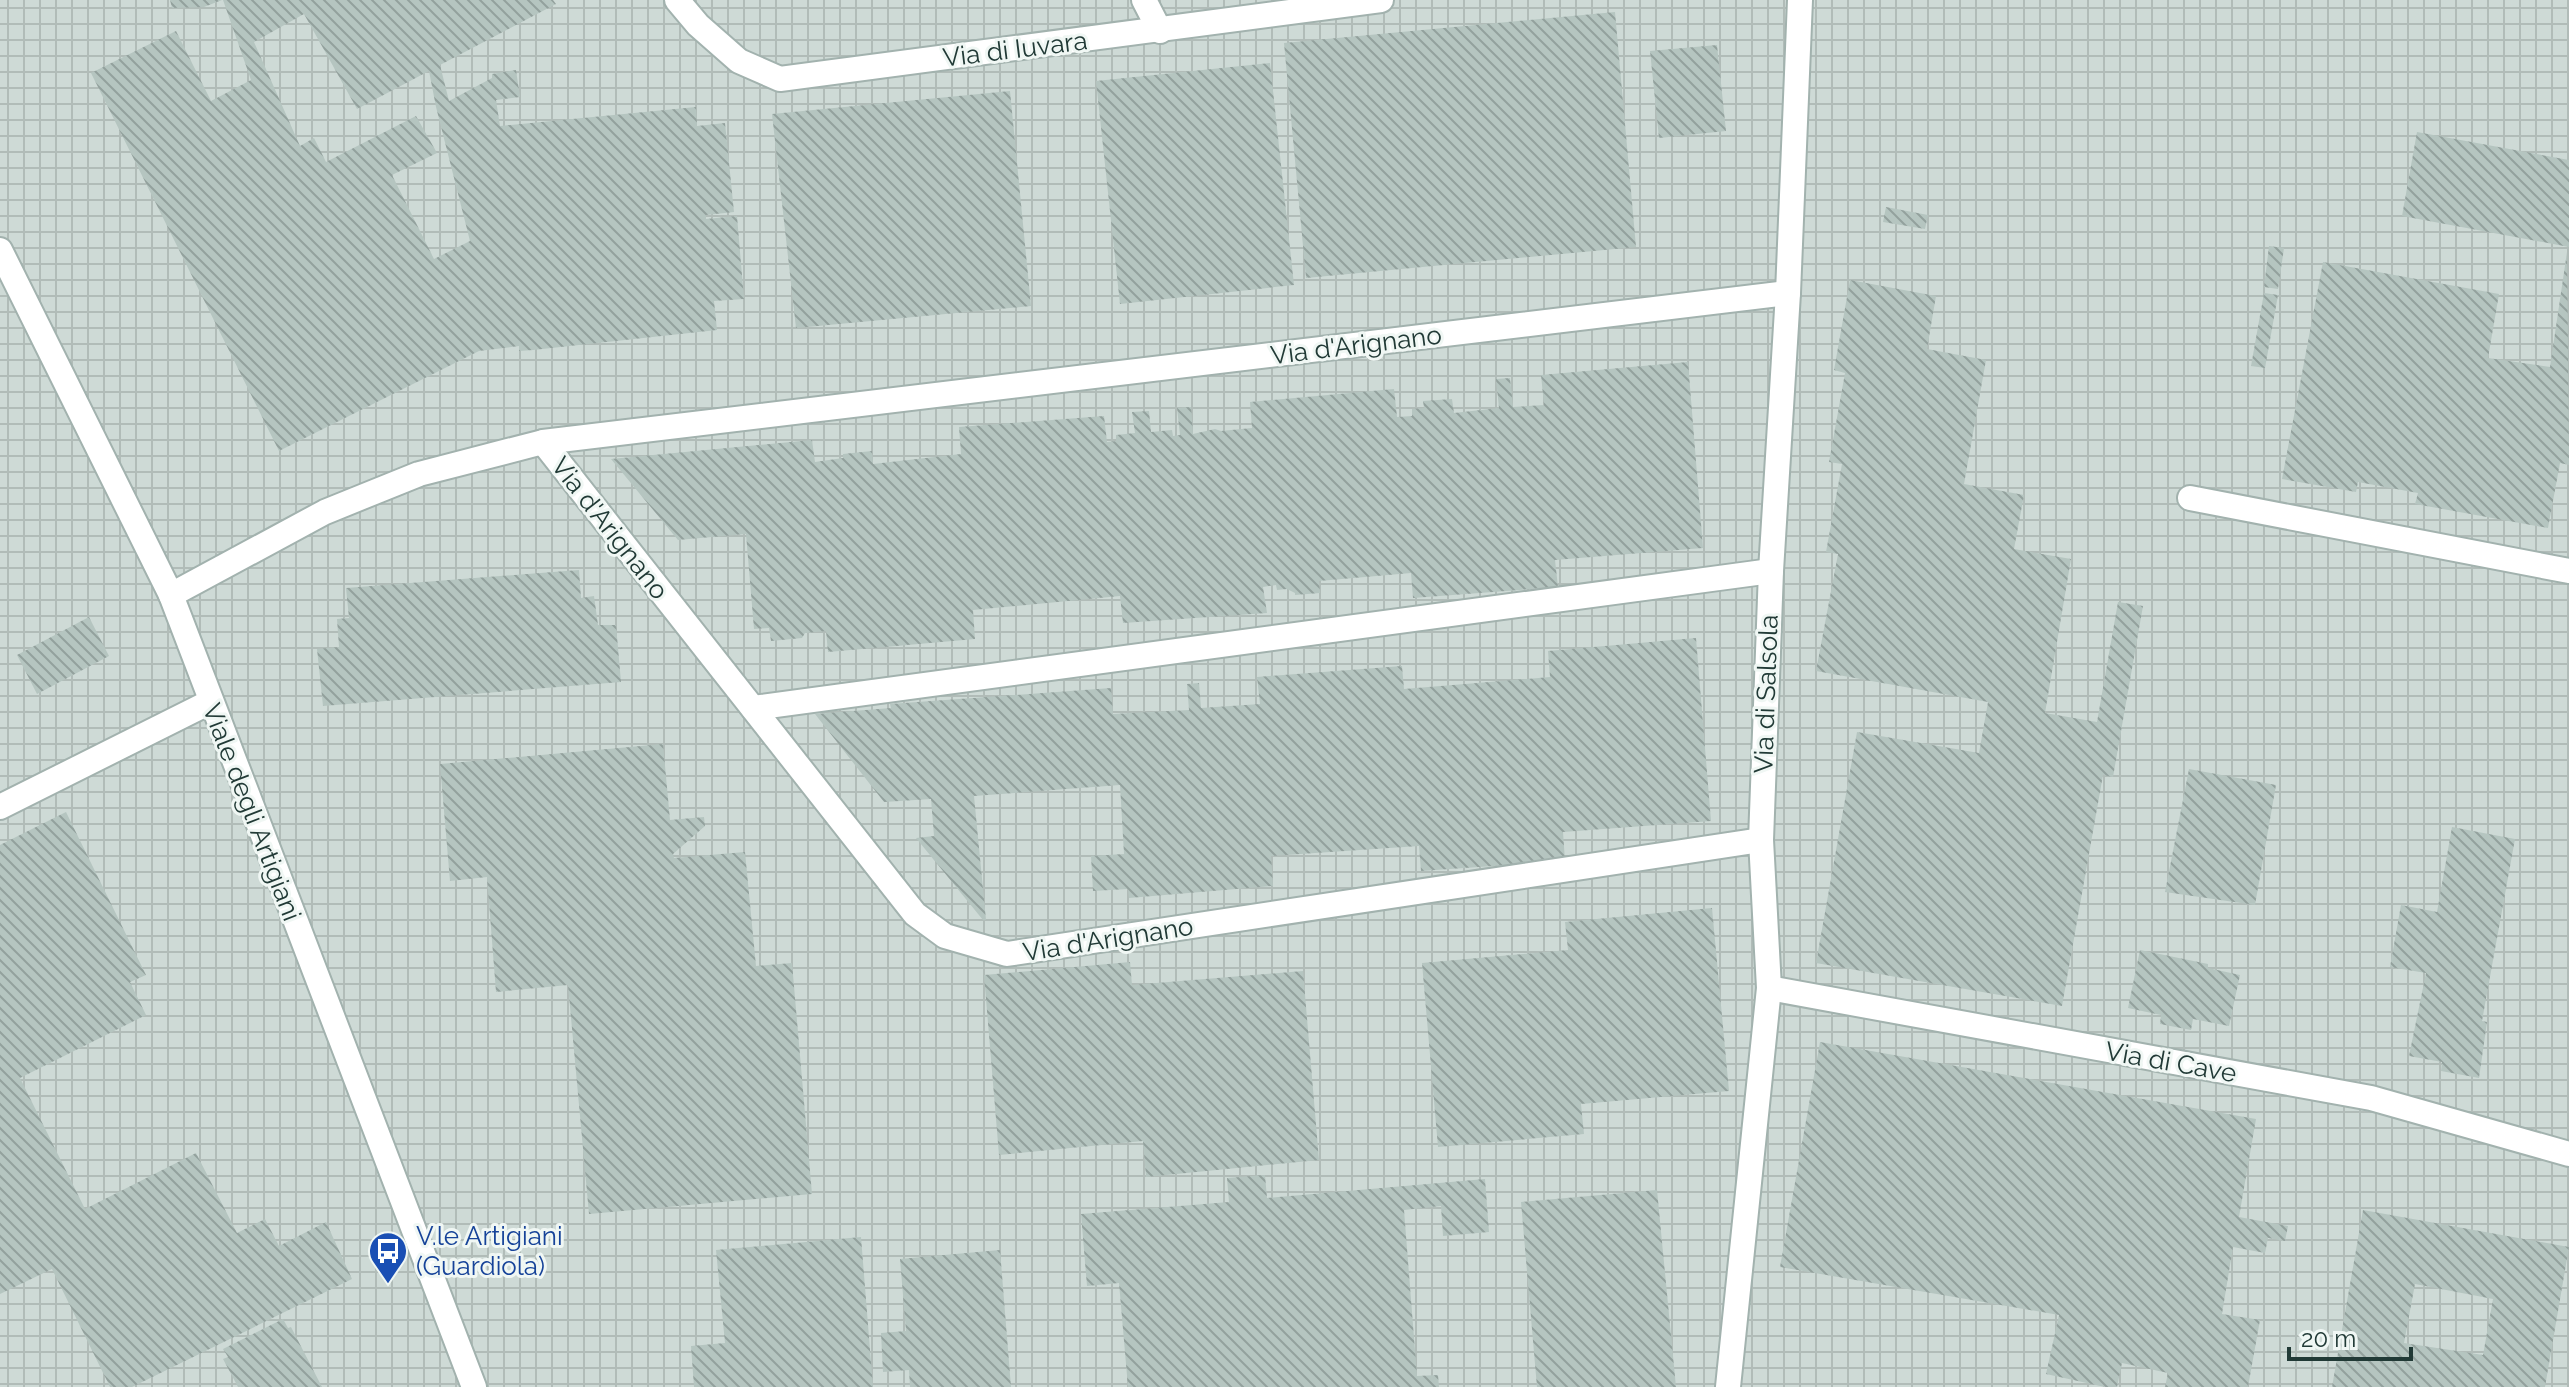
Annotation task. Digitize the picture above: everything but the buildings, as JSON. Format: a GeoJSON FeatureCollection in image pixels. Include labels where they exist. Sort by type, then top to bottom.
{"type":"FeatureCollection","features":[{"type":"Feature","properties":{"kind":"street","name":"Via di Iuvara"},"geometry":{"type":"LineString","coordinates":[[677,0],[698,25],[739,61],[780,79],[1381,0]]}},
{"type":"Feature","properties":{"kind":"street"},"geometry":{"type":"LineString","coordinates":[[1144,0],[1160,31]]}},
{"type":"Feature","properties":{"kind":"street","name":"Via di Salsola"},"geometry":{"type":"LineString","coordinates":[[1728,1387],[1769,988],[1761,840],[1771,571],[1788,293],[1800,0]]}},
{"type":"Feature","properties":{"kind":"street","name":"Viale degli Artigiani"},"geometry":{"type":"LineString","coordinates":[[0,250],[171,595],[474,1387]]}},
{"type":"Feature","properties":{"kind":"street","name":"Via d'Arignano"},"geometry":{"type":"LineString","coordinates":[[171,595],[325,512],[419,474],[543,442],[1788,293]]}},
{"type":"Feature","properties":{"kind":"street","name":"Via d'Arignano"},"geometry":{"type":"LineString","coordinates":[[543,442],[915,914],[945,936],[1007,954],[1761,840]]}},
{"type":"Feature","properties":{"kind":"street"},"geometry":{"type":"LineString","coordinates":[[2190,498],[2569,571]]}},
{"type":"Feature","properties":{"kind":"street"},"geometry":{"type":"LineString","coordinates":[[753,708],[1771,571]]}},
{"type":"Feature","properties":{"kind":"street"},"geometry":{"type":"LineString","coordinates":[[0,807],[210,702]]}},
{"type":"Feature","properties":{"kind":"street","name":"Via di Cave"},"geometry":{"type":"LineString","coordinates":[[1769,988],[2371,1098],[2569,1154]]}},
{"type":"Feature","properties":{"kind":"shaded area"},"geometry":{"type":"Polygon","coordinates":[[[0,0],[2569,0],[2569,1387],[0,1387],[0,0]]]}},
{"type":"Feature","properties":{"kind":"place","name":"V.le Artigiani (Guardiola)"},"geometry":{"type":"Point","coordinates":[388,1285]}}]}
